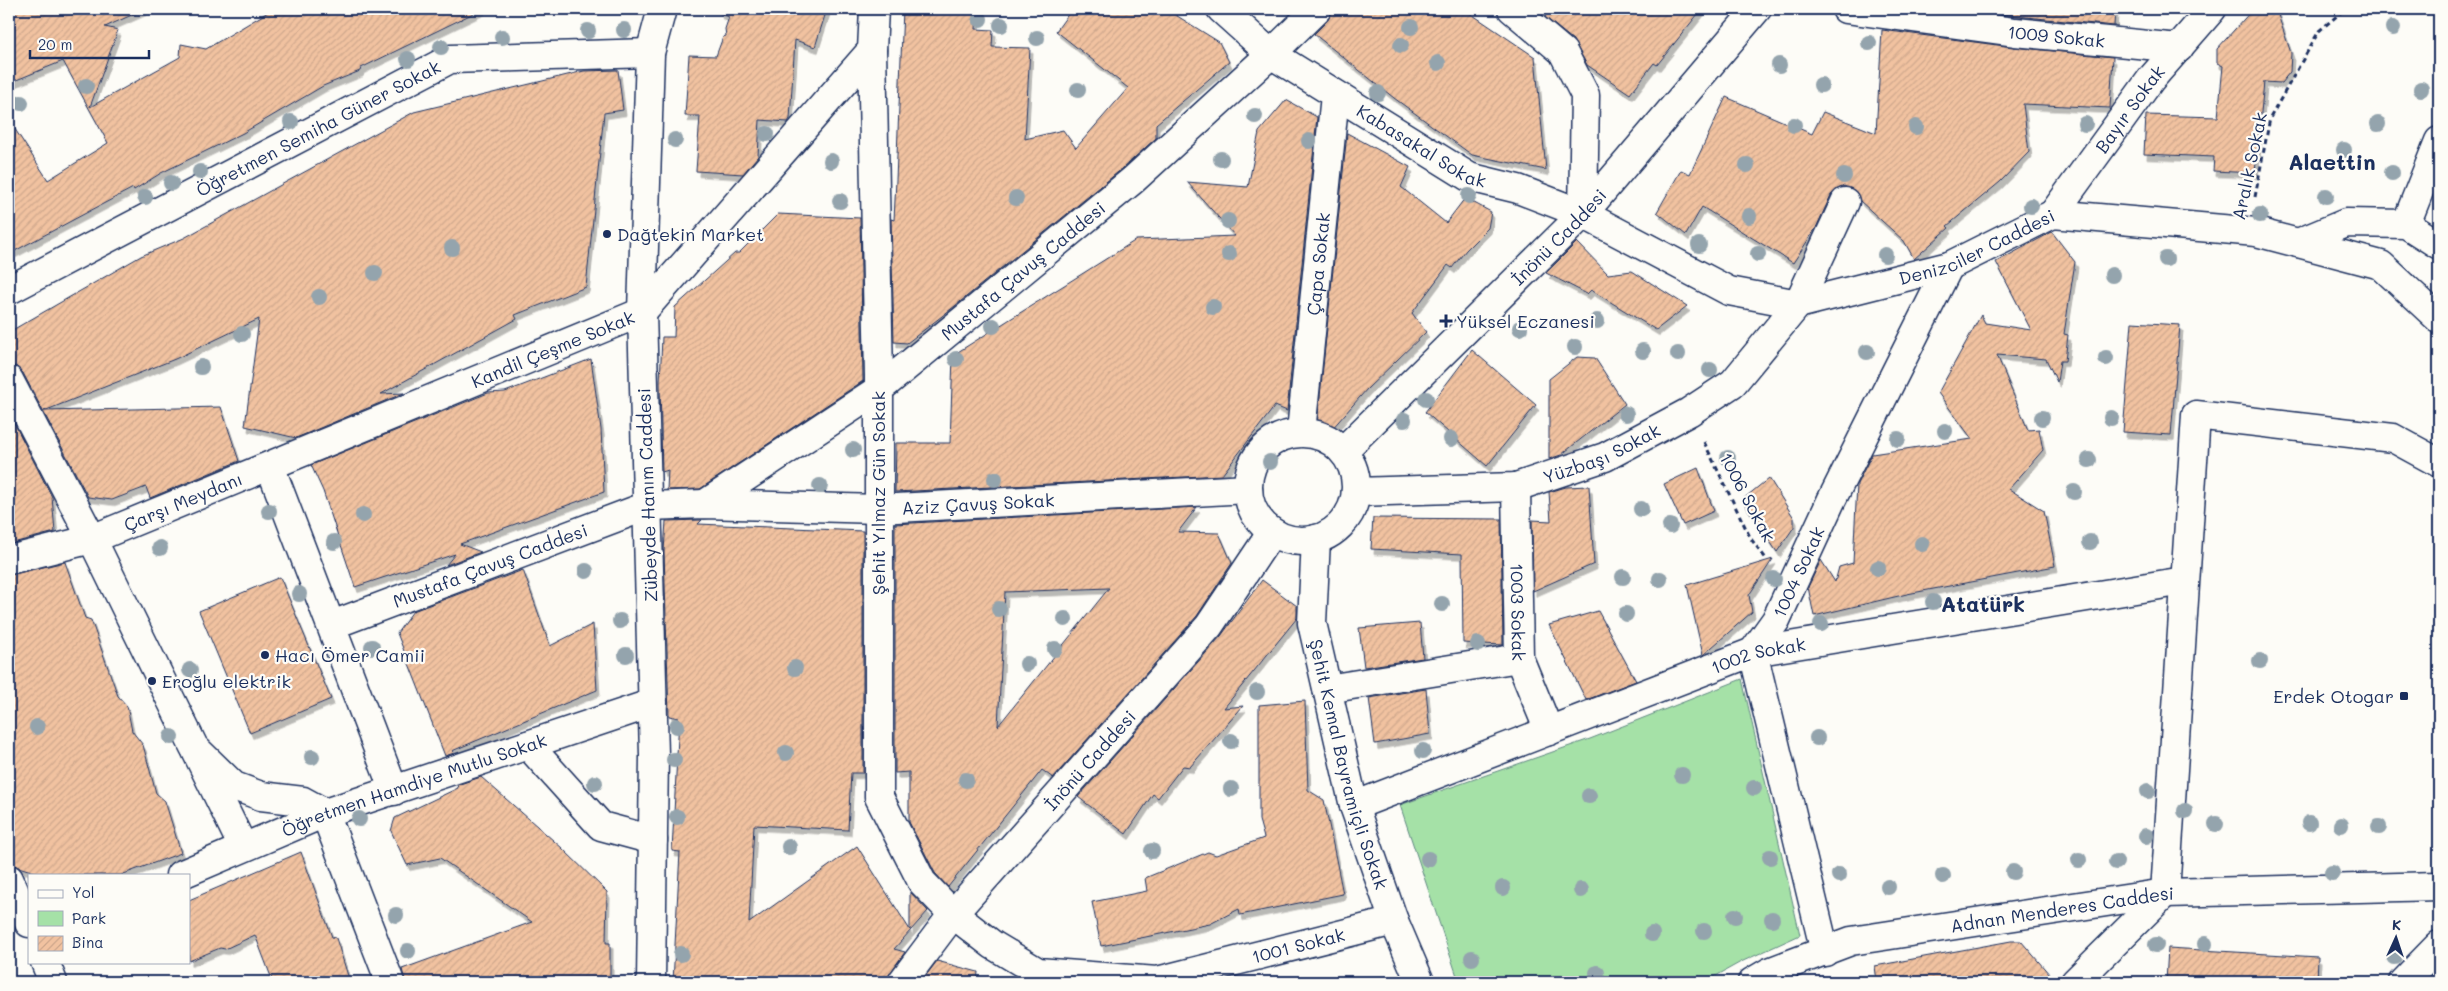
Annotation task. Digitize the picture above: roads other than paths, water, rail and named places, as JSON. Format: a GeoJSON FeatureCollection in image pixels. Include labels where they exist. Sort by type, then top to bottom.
{"type":"FeatureCollection","features":[{"type":"Feature","properties":{"kind":"street","name":"Zübeyde Hanım Caddesi"},"geometry":{"type":"LineString","coordinates":[[651,982],[653,703],[642,312],[650,53],[662,9]]}},
{"type":"Feature","properties":{"kind":"street"},"geometry":{"type":"LineString","coordinates":[[872,50],[874,9]]}},
{"type":"Feature","properties":{"kind":"street","name":"Kabasakal Sokak"},"geometry":{"type":"LineString","coordinates":[[1221,9],[1271,54],[1335,96],[1469,177],[1518,189],[1583,214]]}},
{"type":"Feature","properties":{"kind":"street","name":"Mustafa Çavuş Caddesi"},"geometry":{"type":"LineString","coordinates":[[705,504],[878,390],[1133,180],[1271,54],[1317,9]]}},
{"type":"Feature","properties":{"kind":"street"},"geometry":{"type":"LineString","coordinates":[[1512,9],[1563,52],[1585,95],[1583,214]]}},
{"type":"Feature","properties":{"kind":"street","name":"İnönü Caddesi"},"geometry":{"type":"LineString","coordinates":[[1343,451],[1583,214],[1757,9]]}},
{"type":"Feature","properties":{"kind":"street","name":"1009 Sokak"},"geometry":{"type":"LineString","coordinates":[[1846,9],[2015,32],[2179,48]]}},
{"type":"Feature","properties":{"kind":"street","name":"Bayır Sokak"},"geometry":{"type":"LineString","coordinates":[[2053,214],[2151,79],[2212,9]]}},
{"type":"Feature","properties":{"kind":"street","name":"Kandil Çeşme Sokak"},"geometry":{"type":"LineString","coordinates":[[270,466],[642,312],[872,50]]}},
{"type":"Feature","properties":{"kind":"street","name":"Şehit Yılmaz Gün Sokak"},"geometry":{"type":"LineString","coordinates":[[872,50],[878,390],[879,797],[922,882],[953,914]]}},
{"type":"Feature","properties":{"kind":"street","name":"Öğretmen Semiha Güner Sokak"},"geometry":{"type":"LineString","coordinates":[[9,290],[450,59],[650,53]]}},
{"type":"Feature","properties":{"kind":"street","name":"Çapa Sokak"},"geometry":{"type":"LineString","coordinates":[[1301,432],[1335,96]]}},
{"type":"Feature","properties":{"kind":"street"},"geometry":{"type":"LineString","coordinates":[[2406,224],[2439,141]]}},
{"type":"Feature","properties":{"kind":"street","name":"Yüzbaşı Sokak"},"geometry":{"type":"LineString","coordinates":[[1356,492],[1516,487],[1604,457],[1689,412],[1733,383],[1798,304],[1845,202]]}},
{"type":"Feature","properties":{"kind":"street","name":"Denizciler Caddesi"},"geometry":{"type":"LineString","coordinates":[[1583,214],[1729,291],[1798,304],[1949,266],[2053,214],[2249,232],[2381,265],[2439,319]]}},
{"type":"Feature","properties":{"kind":"street"},"geometry":{"type":"LineString","coordinates":[[2298,243],[2346,222],[2406,224],[2439,245]]}},
{"type":"Feature","properties":{"kind":"street","name":"1004 Sokak"},"geometry":{"type":"LineString","coordinates":[[1752,652],[1776,620],[1831,501],[1949,266]]}},
{"type":"Feature","properties":{"kind":"street"},"geometry":{"type":"LineString","coordinates":[[9,380],[92,539],[243,847]]}},
{"type":"Feature","properties":{"kind":"street"},"geometry":{"type":"LineString","coordinates":[[2074,982],[2165,893],[2196,415],[2393,438],[2439,463]]}},
{"type":"Feature","properties":{"kind":"street"},"geometry":{"type":"LineString","coordinates":[[1301,432],[1316,434],[1330,440],[1343,451],[1355,477],[1356,492],[1352,508],[1343,522],[1331,532],[1316,539],[1301,541],[1286,538],[1272,532],[1259,520],[1251,506],[1248,489],[1250,472],[1257,456],[1269,444],[1284,435],[1301,432]]}},
{"type":"Feature","properties":{"kind":"street"},"geometry":{"type":"LineString","coordinates":[[270,466],[394,790]]}},
{"type":"Feature","properties":{"kind":"street","name":"Çarşı Meydanı"},"geometry":{"type":"LineString","coordinates":[[9,560],[92,539],[270,466]]}},
{"type":"Feature","properties":{"kind":"street","name":"1003 Sokak"},"geometry":{"type":"LineString","coordinates":[[1516,487],[1519,658],[1549,731]]}},
{"type":"Feature","properties":{"kind":"street","name":"Aziz Çavuş Sokak"},"geometry":{"type":"LineString","coordinates":[[647,506],[705,504],[878,509],[1248,489]]}},
{"type":"Feature","properties":{"kind":"street","name":"Mustafa Çavuş Caddesi"},"geometry":{"type":"LineString","coordinates":[[332,625],[647,506]]}},
{"type":"Feature","properties":{"kind":"street","name":"İnönü Caddesi"},"geometry":{"type":"LineString","coordinates":[[902,982],[953,914],[1208,626],[1272,532]]}},
{"type":"Feature","properties":{"kind":"street","name":"Şehit Kemal Bayramiçli Sokak"},"geometry":{"type":"LineString","coordinates":[[1316,539],[1312,623],[1354,806],[1394,921],[1420,982]]}},
{"type":"Feature","properties":{"kind":"street","name":"1002 Sokak"},"geometry":{"type":"LineString","coordinates":[[1354,806],[1752,652],[2184,581]]}},
{"type":"Feature","properties":{"kind":"street"},"geometry":{"type":"LineString","coordinates":[[1752,652],[1825,952]]}},
{"type":"Feature","properties":{"kind":"street"},"geometry":{"type":"LineString","coordinates":[[1327,689],[1519,658]]}},
{"type":"Feature","properties":{"kind":"street","name":"Öğretmen Hamdiye Mutlu Sokak"},"geometry":{"type":"LineString","coordinates":[[182,874],[325,813],[653,703]]}},
{"type":"Feature","properties":{"kind":"street"},"geometry":{"type":"LineString","coordinates":[[528,745],[601,826],[653,840]]}},
{"type":"Feature","properties":{"kind":"street"},"geometry":{"type":"LineString","coordinates":[[194,747],[234,786],[261,796],[303,801],[325,813],[390,982]]}},
{"type":"Feature","properties":{"kind":"street"},"geometry":{"type":"LineString","coordinates":[[9,879],[28,921]]}},
{"type":"Feature","properties":{"kind":"street","name":"Adnan Menderes Caddesi"},"geometry":{"type":"LineString","coordinates":[[1752,982],[1769,972],[1851,941],[2165,893],[2439,886]]}},
{"type":"Feature","properties":{"kind":"street","name":"Adnan Menderes Caddesi"},"geometry":{"type":"LineString","coordinates":[[2383,888],[2439,902]]}},
{"type":"Feature","properties":{"kind":"street","name":"1001 Sokak"},"geometry":{"type":"LineString","coordinates":[[953,914],[993,945],[1038,972],[1157,981],[1394,921]]}},
{"type":"Feature","properties":{"kind":"street"},"geometry":{"type":"LineString","coordinates":[[2403,982],[2439,945]]}},
{"type":"Feature","properties":{"kind":"street"},"geometry":{"type":"LineString","coordinates":[[46,964],[53,982]]}},
{"type":"Feature","properties":{"kind":"place","name":"Dağtekin Market"},"geometry":{"type":"Point","coordinates":[607,234]}},
{"type":"Feature","properties":{"kind":"place","name":"Yüksel Eczanesi"},"geometry":{"type":"Point","coordinates":[1446,321]}},
{"type":"Feature","properties":{"kind":"place","name":"Hacı Ömer Camii"},"geometry":{"type":"Point","coordinates":[265,655]}},
{"type":"Feature","properties":{"kind":"place","name":"Eroğlu elektrik"},"geometry":{"type":"Point","coordinates":[152,681]}},
{"type":"Feature","properties":{"kind":"place","name":"Erdek Otogar"},"geometry":{"type":"Point","coordinates":[2404,696]}},
{"type":"Feature","properties":{"kind":"district","name":"Alaettin"},"geometry":{"type":"Point","coordinates":[2332,161]}},
{"type":"Feature","properties":{"kind":"district","name":"Atatürk"},"geometry":{"type":"Point","coordinates":[1983,603]}}]}
